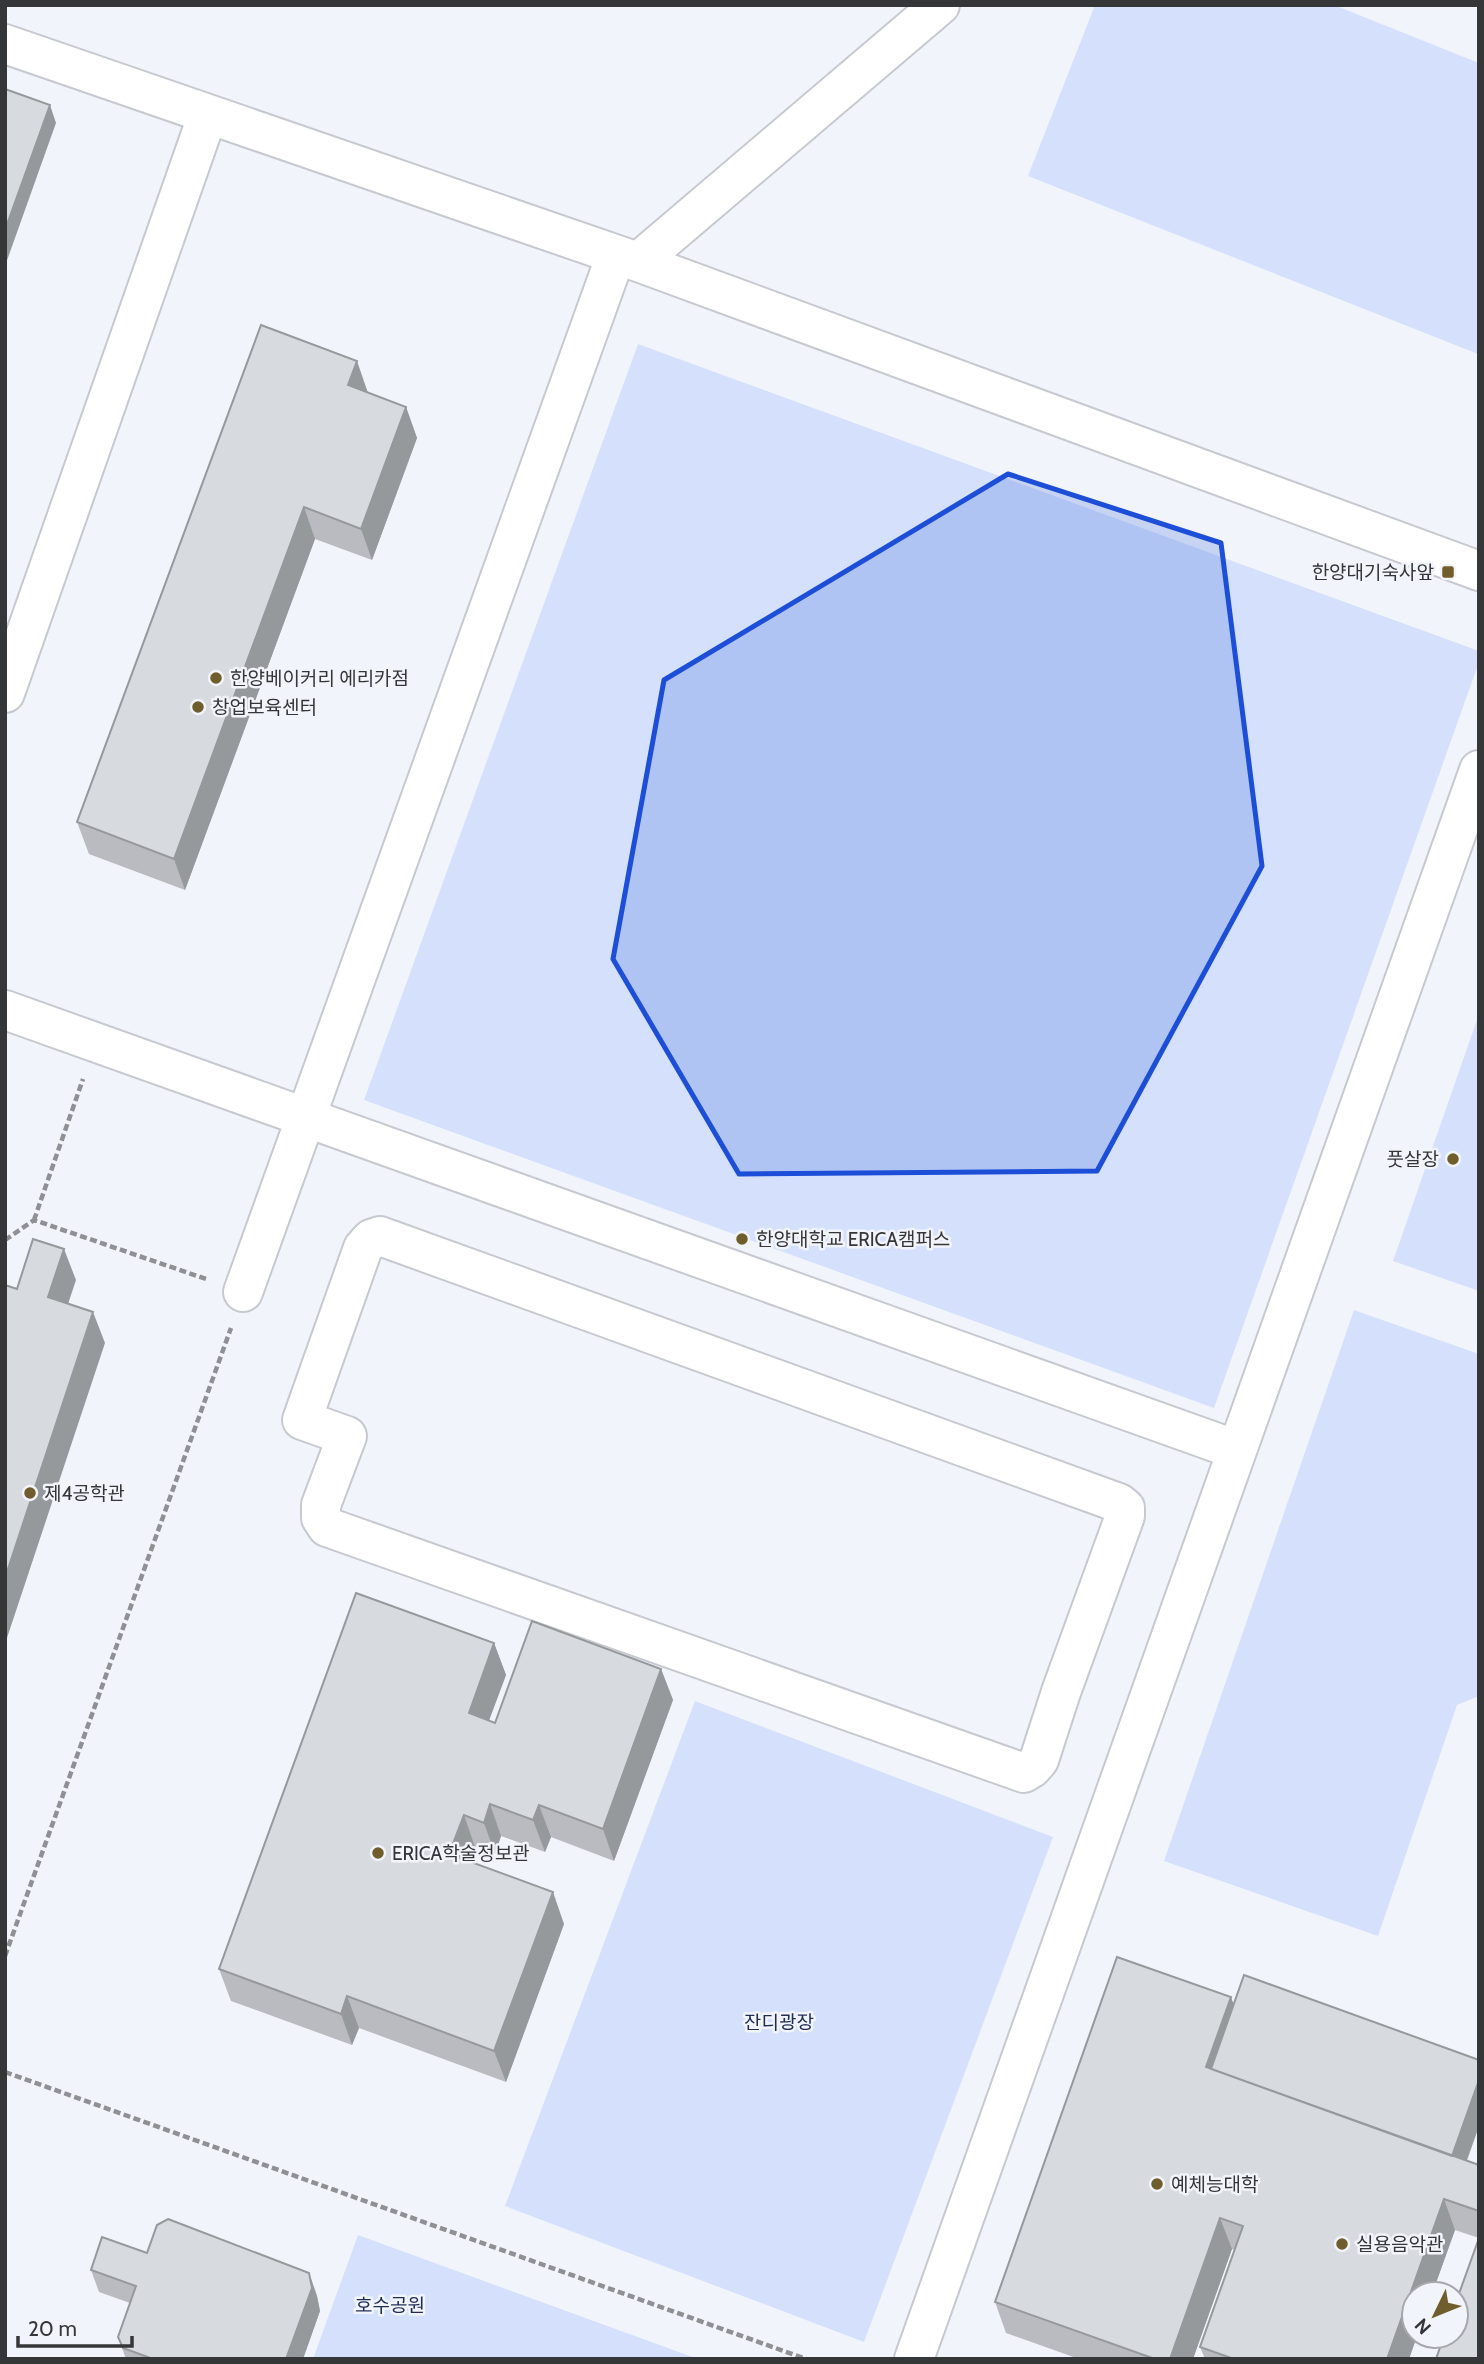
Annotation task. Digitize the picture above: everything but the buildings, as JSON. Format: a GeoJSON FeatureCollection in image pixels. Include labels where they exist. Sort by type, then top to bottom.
{"type":"FeatureCollection","features":[{"type":"Feature","properties":{"kind":"lane"},"geometry":{"type":"LineString","coordinates":[[243,1292],[627,258],[940,5]]}},
{"type":"Feature","properties":{"kind":"lane"},"geometry":{"type":"LineString","coordinates":[[5,44],[627,258],[1479,571]]}},
{"type":"Feature","properties":{"kind":"lane"},"geometry":{"type":"LineString","coordinates":[[5,694],[208,114]]}},
{"type":"Feature","properties":{"kind":"lane"},"geometry":{"type":"LineString","coordinates":[[914,2359],[1479,770]]}},
{"type":"Feature","properties":{"kind":"lane"},"geometry":{"type":"LineString","coordinates":[[5,1010],[1237,1450]]}},
{"type":"Feature","properties":{"kind":"lane"},"geometry":{"type":"LineString","coordinates":[[380,1236],[1119,1503],[1125,1508],[1125,1516],[1060,1692],[1039,1760],[1024,1773],[327,1527],[321,1518],[321,1505],[347,1436],[302,1420],[363,1248],[371,1239],[380,1236]]}},
{"type":"Feature","properties":{"kind":"path"},"geometry":{"type":"LineString","coordinates":[[5,1240],[34,1220],[96,1042]]}},
{"type":"Feature","properties":{"kind":"path"},"geometry":{"type":"LineString","coordinates":[[5,1956],[243,1292],[34,1220]]}},
{"type":"Feature","properties":{"kind":"path"},"geometry":{"type":"LineString","coordinates":[[5,2072],[806,2359]]}},
{"type":"Feature","properties":{"kind":"highlighted area"},"geometry":{"type":"Polygon","coordinates":[[[1008,474],[1221,543],[1262,866],[1097,1171],[739,1174],[613,959],[664,680],[1008,474]]]}},
{"type":"Feature","properties":{"kind":"green space"},"geometry":{"type":"Polygon","coordinates":[[[1095,5],[1334,5],[1479,63],[1478,354],[1028,176],[1095,5]]]}},
{"type":"Feature","properties":{"kind":"green space"},"geometry":{"type":"Polygon","coordinates":[[[638,344],[1479,651],[1479,662],[1214,1408],[364,1100],[638,344]]]}},
{"type":"Feature","properties":{"kind":"green space","name":"풋살장"},"geometry":{"type":"Polygon","coordinates":[[[1479,1014],[1479,1291],[1393,1261],[1479,1014]]]}},
{"type":"Feature","properties":{"kind":"green space"},"geometry":{"type":"Polygon","coordinates":[[[1354,1310],[1479,1354],[1479,1696],[1457,1705],[1378,1936],[1164,1861],[1354,1310]]]}},
{"type":"Feature","properties":{"kind":"green space","name":"잔디광장"},"geometry":{"type":"Polygon","coordinates":[[[695,1701],[1053,1837],[864,2342],[505,2206],[695,1701]]]}},
{"type":"Feature","properties":{"kind":"green space","name":"호수공원"},"geometry":{"type":"Polygon","coordinates":[[[358,2235],[698,2359],[313,2359],[358,2235]]]}},
{"type":"Feature","properties":{"kind":"place","name":"한양대기숙사앞"},"geometry":{"type":"Point","coordinates":[1448,572]}},
{"type":"Feature","properties":{"kind":"place","name":"한양베이커리 에리카점"},"geometry":{"type":"Point","coordinates":[216,678]}},
{"type":"Feature","properties":{"kind":"place","name":"창업보육센터"},"geometry":{"type":"Point","coordinates":[198,707]}},
{"type":"Feature","properties":{"kind":"place","name":"풋살장"},"geometry":{"type":"Point","coordinates":[1453,1159]}},
{"type":"Feature","properties":{"kind":"place","name":"한양대학교 ERICA캠퍼스"},"geometry":{"type":"Point","coordinates":[742,1239]}},
{"type":"Feature","properties":{"kind":"place","name":"제4공학관"},"geometry":{"type":"Point","coordinates":[30,1493]}},
{"type":"Feature","properties":{"kind":"place","name":"ERICA학술정보관"},"geometry":{"type":"Point","coordinates":[378,1853]}},
{"type":"Feature","properties":{"kind":"place","name":"예체능대학"},"geometry":{"type":"Point","coordinates":[1157,2184]}},
{"type":"Feature","properties":{"kind":"place","name":"실용음악관"},"geometry":{"type":"Point","coordinates":[1342,2244]}}]}
